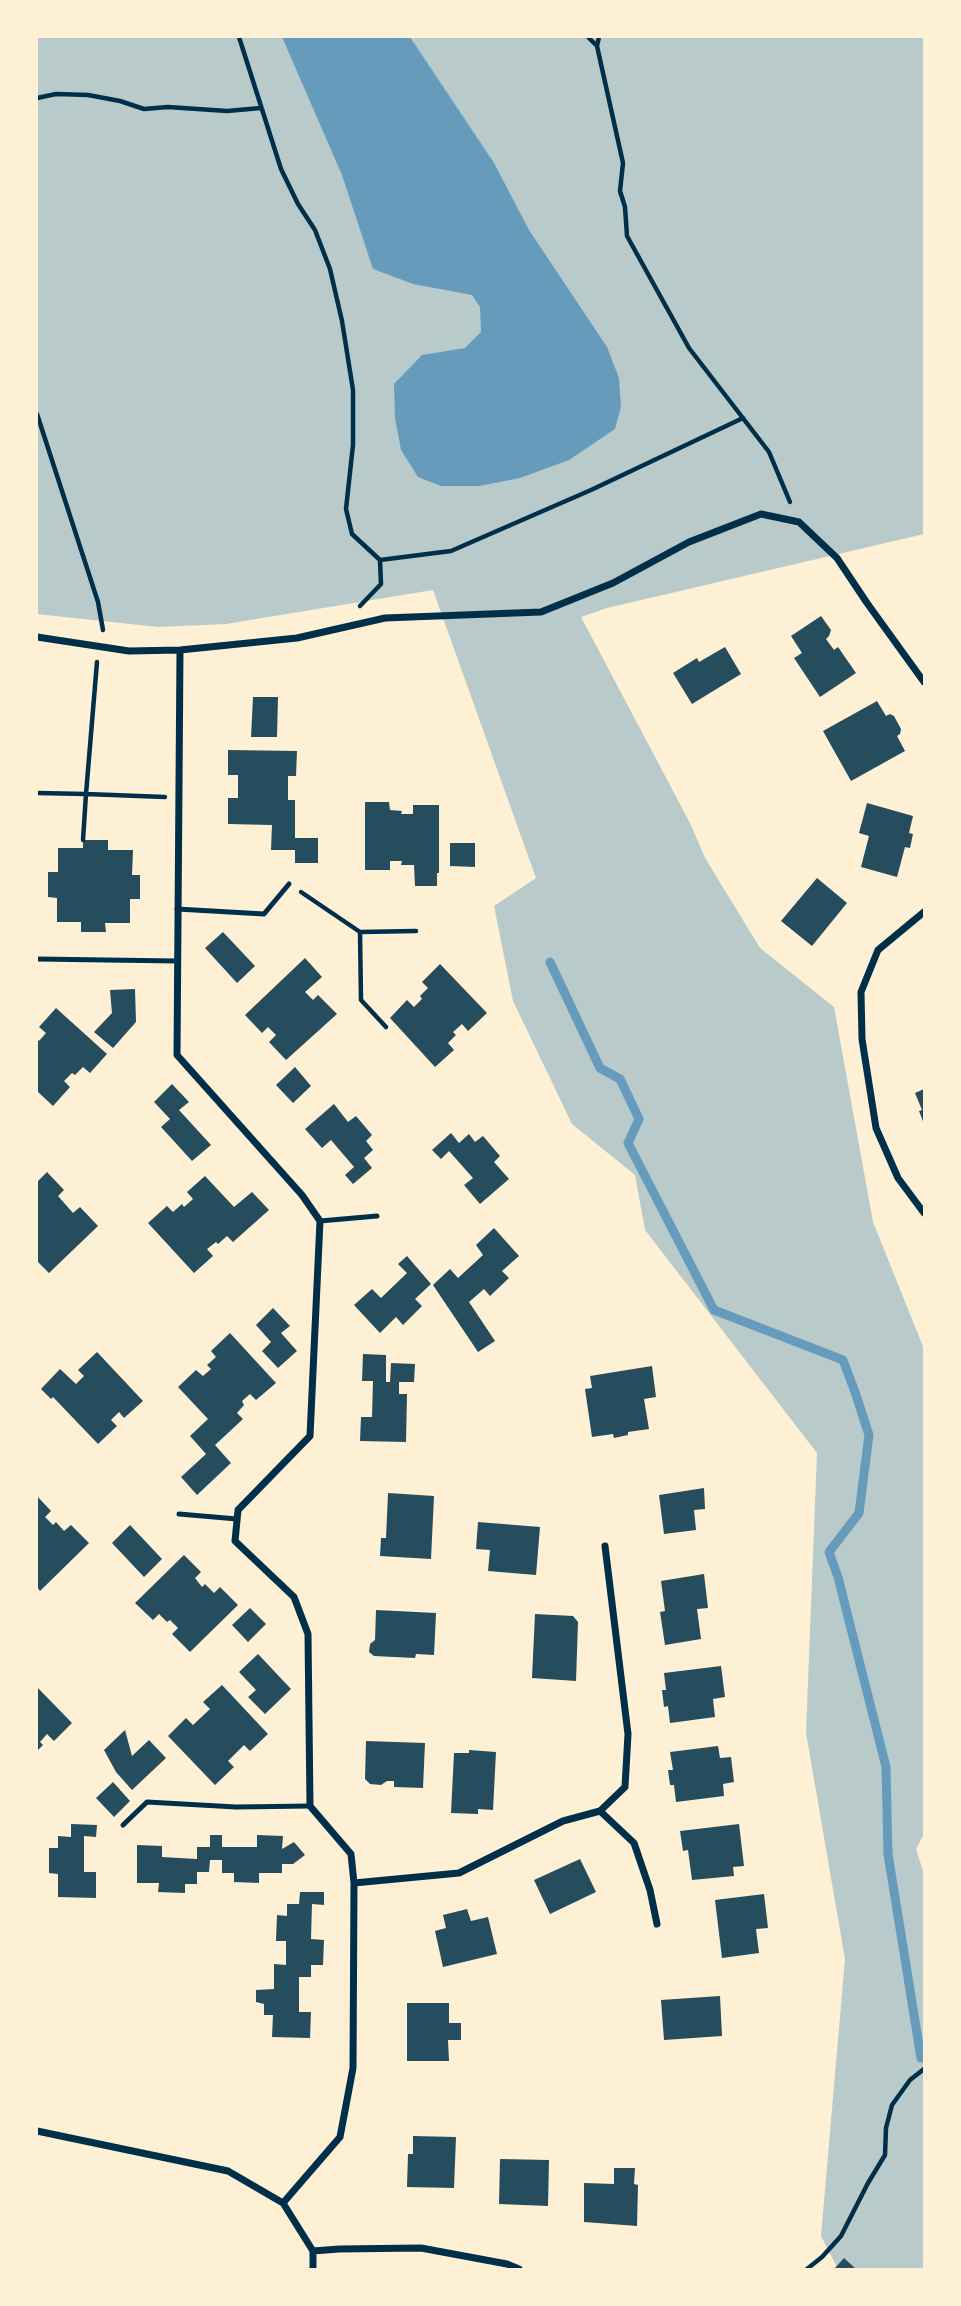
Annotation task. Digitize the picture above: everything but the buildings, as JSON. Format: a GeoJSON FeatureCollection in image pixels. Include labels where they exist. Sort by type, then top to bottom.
{"type":"FeatureCollection","features":[{"type":"Feature","properties":{"kind":"street"},"geometry":{"type":"LineString","coordinates":[[37,637],[102,648],[180,650],[297,638],[385,618],[541,612],[613,583],[689,542],[761,514],[799,522],[837,558],[924,682]]}},
{"type":"Feature","properties":{"kind":"street"},"geometry":{"type":"LineString","coordinates":[[180,650],[177,1055],[302,1195],[320,1221],[310,1436],[238,1510],[235,1541],[294,1597],[308,1634],[310,1806],[351,1854],[354,1883],[353,2068],[340,2137],[283,2203]]}},
{"type":"Feature","properties":{"kind":"street"},"geometry":{"type":"LineString","coordinates":[[924,912],[878,950],[861,992],[862,1039],[876,1128],[898,1178],[924,1213]]}},
{"type":"Feature","properties":{"kind":"street"},"geometry":{"type":"LineString","coordinates":[[354,1883],[459,1873],[563,1821],[600,1811],[625,1787],[628,1734],[605,1546]]}},
{"type":"Feature","properties":{"kind":"street"},"geometry":{"type":"LineString","coordinates":[[600,1811],[634,1843],[650,1890],[657,1924]]}},
{"type":"Feature","properties":{"kind":"street"},"geometry":{"type":"LineString","coordinates":[[37,2131],[228,2171],[283,2203],[313,2251],[313,2269]]}},
{"type":"Feature","properties":{"kind":"street"},"geometry":{"type":"LineString","coordinates":[[313,2251],[421,2248],[507,2264],[519,2269]]}},
{"type":"Feature","properties":{"kind":"lane"},"geometry":{"type":"LineString","coordinates":[[177,909],[264,914],[289,884]]}},
{"type":"Feature","properties":{"kind":"lane"},"geometry":{"type":"LineString","coordinates":[[37,959],[177,961]]}},
{"type":"Feature","properties":{"kind":"lane"},"geometry":{"type":"LineString","coordinates":[[320,1221],[377,1216]]}},
{"type":"Feature","properties":{"kind":"lane"},"geometry":{"type":"LineString","coordinates":[[179,1514],[237,1519]]}},
{"type":"Feature","properties":{"kind":"lane"},"geometry":{"type":"LineString","coordinates":[[123,1825],[147,1802],[236,1807],[310,1806]]}},
{"type":"Feature","properties":{"kind":"path"},"geometry":{"type":"LineString","coordinates":[[239,37],[281,169],[298,204],[315,230],[330,269],[353,390],[353,445],[346,509],[352,534],[380,560],[380,584],[333,630]]}},
{"type":"Feature","properties":{"kind":"path"},"geometry":{"type":"LineString","coordinates":[[588,37],[597,46]]}},
{"type":"Feature","properties":{"kind":"path"},"geometry":{"type":"LineString","coordinates":[[599,37],[597,46],[623,163],[620,191],[625,206],[627,235],[690,348],[769,452],[799,522]]}},
{"type":"Feature","properties":{"kind":"path"},"geometry":{"type":"LineString","coordinates":[[37,98],[56,94],[88,95],[120,101],[144,110],[167,107],[227,111],[261,108]]}},
{"type":"Feature","properties":{"kind":"path"},"geometry":{"type":"LineString","coordinates":[[37,414],[98,601],[102,648],[83,839]]}},
{"type":"Feature","properties":{"kind":"path"},"geometry":{"type":"LineString","coordinates":[[380,560],[451,551],[591,490],[743,418]]}},
{"type":"Feature","properties":{"kind":"path"},"geometry":{"type":"LineString","coordinates":[[37,793],[179,798]]}},
{"type":"Feature","properties":{"kind":"path"},"geometry":{"type":"LineString","coordinates":[[289,884],[360,932],[416,930]]}},
{"type":"Feature","properties":{"kind":"path"},"geometry":{"type":"LineString","coordinates":[[360,932],[361,1000],[386,1027]]}},
{"type":"Feature","properties":{"kind":"path"},"geometry":{"type":"LineString","coordinates":[[807,2269],[822,2257],[841,2235],[885,2155],[886,2128],[892,2105],[909,2080],[924,2069]]}},
{"type":"Feature","properties":{"kind":"shaded area"},"geometry":{"type":"Polygon","coordinates":[[[37,37],[924,37],[924,534],[607,608],[581,617],[691,825],[705,858],[760,948],[834,1007],[873,1222],[924,1349],[924,1834],[916,1849],[924,1874],[924,2269],[838,2269],[821,2236],[845,1959],[806,1733],[817,1453],[645,1230],[635,1175],[572,1124],[513,1001],[494,906],[536,878],[433,590],[226,624],[158,627],[37,614],[37,37]]]}},
{"type":"Feature","properties":{"kind":"water"},"geometry":{"type":"Polygon","coordinates":[[[282,37],[410,37],[494,163],[529,230],[607,347],[619,378],[621,407],[615,429],[569,460],[520,478],[479,486],[441,486],[418,477],[401,450],[395,418],[394,384],[422,355],[465,348],[481,332],[480,307],[472,295],[413,284],[373,269],[342,175],[282,37]]]}},
{"type":"Feature","properties":{"kind":"waterway"},"geometry":{"type":"LineString","coordinates":[[550,962],[600,1068],[620,1079],[639,1119],[628,1143],[714,1310],[843,1360],[855,1392],[869,1435],[859,1513],[829,1552],[838,1577],[886,1767],[888,1854],[921,2058]]}}]}
